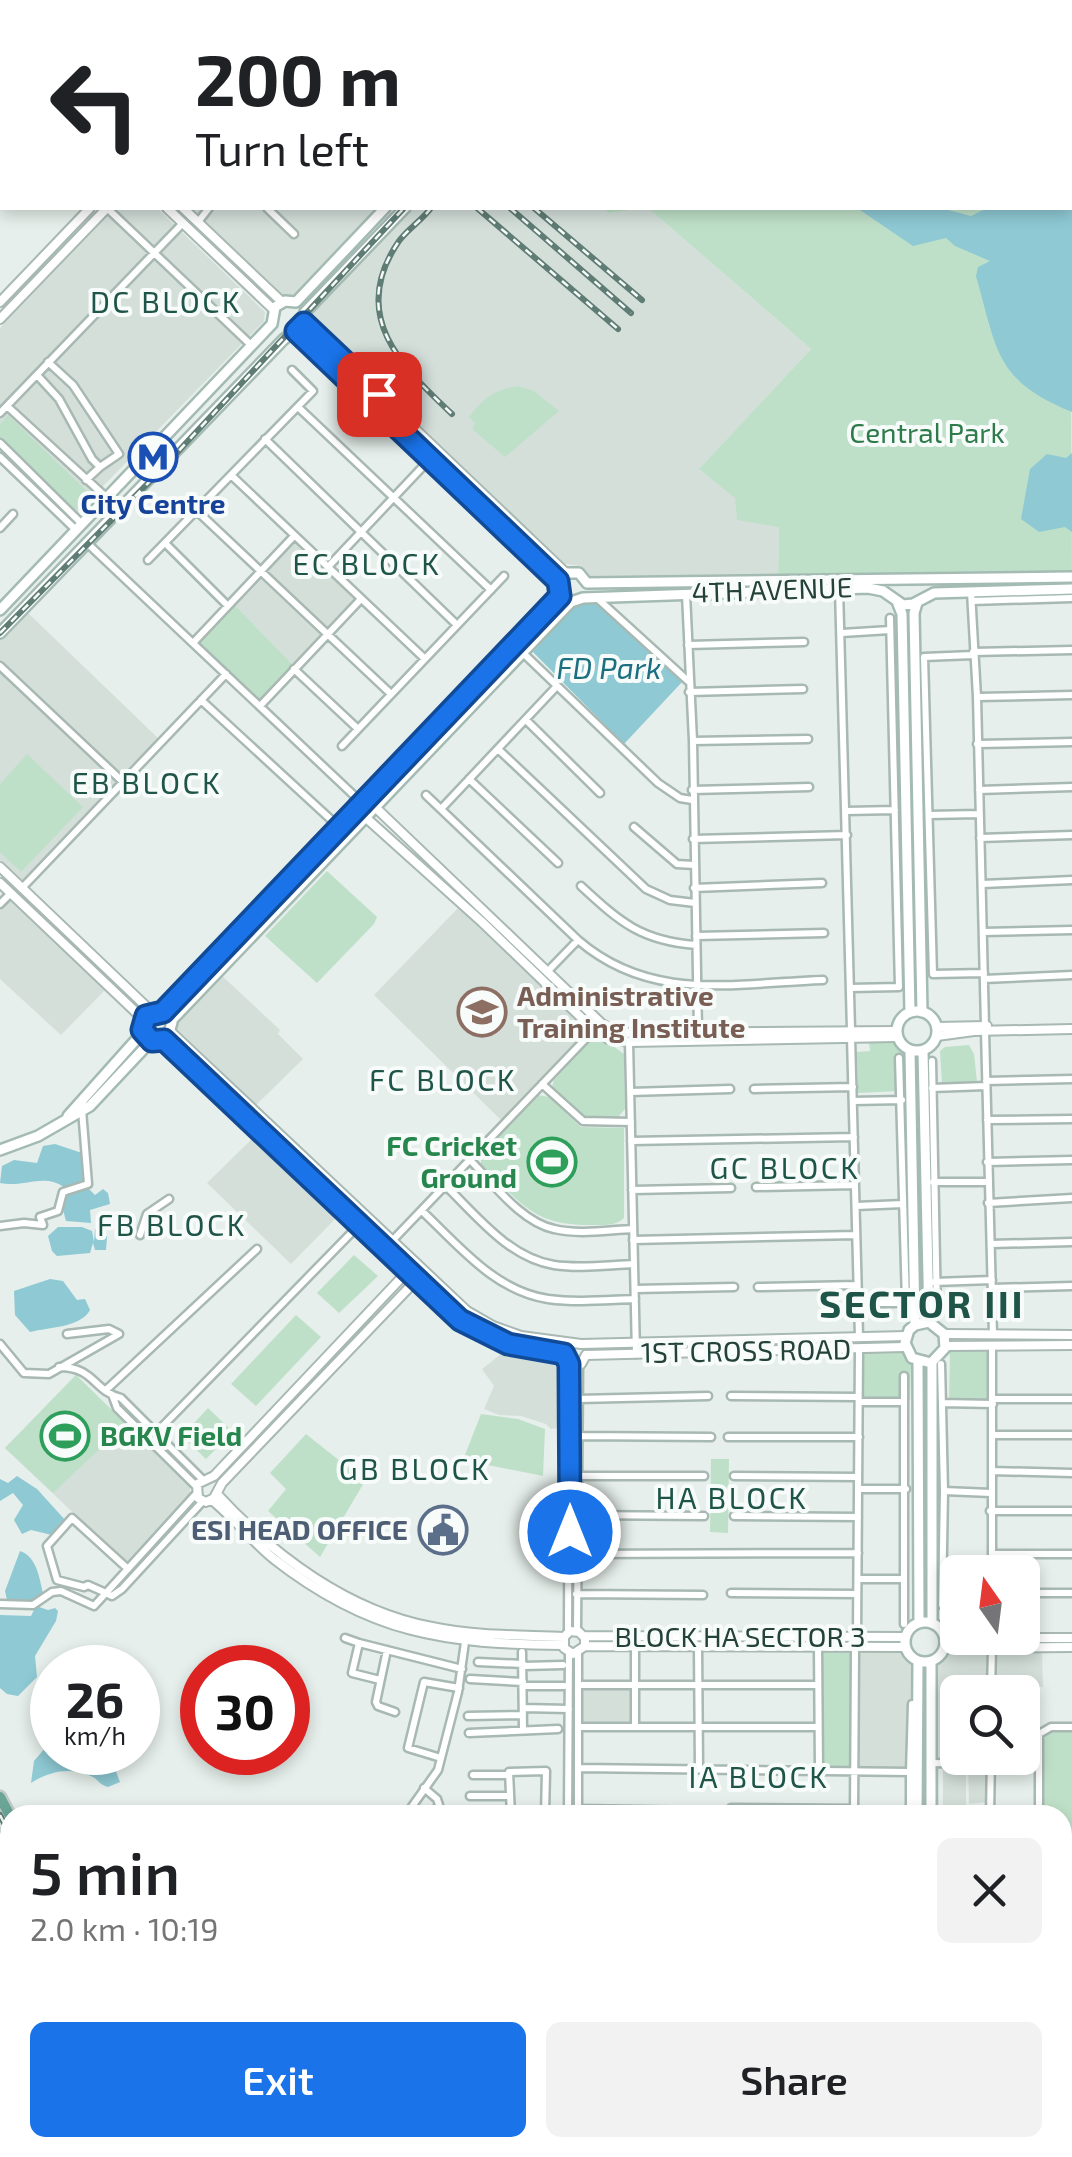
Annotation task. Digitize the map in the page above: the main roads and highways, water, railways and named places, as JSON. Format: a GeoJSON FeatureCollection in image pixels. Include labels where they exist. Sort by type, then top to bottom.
{"type":"FeatureCollection","features":[{"type":"Feature","properties":{"kind":"main road"},"geometry":{"type":"LineString","coordinates":[[0,610],[252,345],[276,311],[296,302],[383,210]]}},
{"type":"Feature","properties":{"kind":"main road"},"geometry":{"type":"LineString","coordinates":[[0,633],[299,325],[403,210]]}},
{"type":"Feature","properties":{"kind":"main road"},"geometry":{"type":"LineString","coordinates":[[296,302],[299,325]]}},
{"type":"Feature","properties":{"kind":"main road"},"geometry":{"type":"LineString","coordinates":[[276,311],[278,328],[299,325]]}},
{"type":"Feature","properties":{"kind":"main road"},"geometry":{"type":"LineString","coordinates":[[42,566],[55,577]]}},
{"type":"Feature","properties":{"kind":"main road"},"geometry":{"type":"LineString","coordinates":[[0,1150],[38,1136],[90,1106],[152,1041],[169,1031],[364,816],[571,602],[583,598],[587,583],[580,573],[562,577],[560,596],[153,1014],[143,1032],[67,1118]]}},
{"type":"Feature","properties":{"kind":"main road","name":"4TH AVENUE"},"geometry":{"type":"LineString","coordinates":[[583,598],[725,586],[1072,577]]}},
{"type":"Feature","properties":{"kind":"main road"},"geometry":{"type":"LineString","coordinates":[[914,580],[921,586],[914,632],[922,1012]]}},
{"type":"Feature","properties":{"kind":"main road"},"geometry":{"type":"LineString","coordinates":[[899,581],[891,588],[902,614],[910,1012]]}},
{"type":"Feature","properties":{"kind":"main road","name":"4TH AVENUE"},"geometry":{"type":"LineString","coordinates":[[587,583],[868,588],[895,601],[918,601],[934,593],[971,596],[1072,589]]}},
{"type":"Feature","properties":{"kind":"main road"},"geometry":{"type":"LineString","coordinates":[[560,596],[571,602]]}},
{"type":"Feature","properties":{"kind":"main road"},"geometry":{"type":"LineString","coordinates":[[455,706],[464,715]]}},
{"type":"Feature","properties":{"kind":"main road"},"geometry":{"type":"LineString","coordinates":[[395,769],[405,776]]}},
{"type":"Feature","properties":{"kind":"main road"},"geometry":{"type":"LineString","coordinates":[[266,902],[276,910]]}},
{"type":"Feature","properties":{"kind":"main road"},"geometry":{"type":"LineString","coordinates":[[910,1050],[922,1051],[934,1044],[937,1031],[932,1017],[922,1012],[910,1012],[901,1019],[897,1034],[910,1050],[915,1324],[906,1342],[918,1362],[919,1623]]}},
{"type":"Feature","properties":{"kind":"main road"},"geometry":{"type":"LineString","coordinates":[[153,1014],[169,1031]]}},
{"type":"Feature","properties":{"kind":"main road"},"geometry":{"type":"LineString","coordinates":[[143,1032],[152,1041]]}},
{"type":"Feature","properties":{"kind":"main road"},"geometry":{"type":"LineString","coordinates":[[922,1051],[929,1322],[945,1340],[936,1363],[932,1624],[944,1642],[932,1662],[931,1805]]}},
{"type":"Feature","properties":{"kind":"main road"},"geometry":{"type":"LineString","coordinates":[[915,1324],[929,1322]]}},
{"type":"Feature","properties":{"kind":"main road"},"geometry":{"type":"LineString","coordinates":[[918,1362],[936,1363]]}},
{"type":"Feature","properties":{"kind":"main road"},"geometry":{"type":"LineString","coordinates":[[914,1805],[918,1661],[902,1640],[919,1623],[932,1624]]}},
{"type":"Feature","properties":{"kind":"main road"},"geometry":{"type":"LineString","coordinates":[[918,1661],[932,1662]]}},
{"type":"Feature","properties":{"kind":"water"},"geometry":{"type":"Polygon","coordinates":[[[860,210],[948,210],[971,216],[983,210],[1072,210],[1072,412],[1027,388],[1003,360],[976,276],[978,267],[990,261],[946,238],[913,246],[860,210]]]}},
{"type":"Feature","properties":{"kind":"water"},"geometry":{"type":"Polygon","coordinates":[[[1072,453],[1072,532],[1065,527],[1039,532],[1021,519],[1030,469],[1047,454],[1066,458],[1072,453]]]}},
{"type":"Feature","properties":{"kind":"water","name":"FD Park"},"geometry":{"type":"Polygon","coordinates":[[[590,601],[604,603],[683,681],[624,744],[533,652],[570,610],[590,601]]]}},
{"type":"Feature","properties":{"kind":"water"},"geometry":{"type":"Polygon","coordinates":[[[55,1144],[85,1154],[85,1182],[66,1188],[49,1181],[0,1183],[2,1166],[14,1160],[37,1163],[43,1146],[55,1144]]]}},
{"type":"Feature","properties":{"kind":"water"},"geometry":{"type":"Polygon","coordinates":[[[88,1188],[95,1195],[103,1189],[110,1204],[90,1210],[91,1223],[66,1221],[62,1206],[65,1194],[88,1188]]]}},
{"type":"Feature","properties":{"kind":"water"},"geometry":{"type":"Polygon","coordinates":[[[58,1227],[92,1231],[94,1242],[95,1229],[102,1228],[107,1237],[106,1250],[95,1250],[93,1243],[90,1253],[57,1256],[48,1236],[58,1227]]]}},
{"type":"Feature","properties":{"kind":"water"},"geometry":{"type":"Polygon","coordinates":[[[50,1279],[63,1281],[77,1300],[85,1299],[90,1310],[72,1324],[30,1332],[15,1315],[14,1291],[50,1279]]]}},
{"type":"Feature","properties":{"kind":"water"},"geometry":{"type":"Polygon","coordinates":[[[17,1476],[37,1489],[66,1521],[52,1535],[31,1530],[22,1534],[14,1520],[23,1505],[13,1493],[0,1501],[0,1479],[8,1483],[17,1476]]]}},
{"type":"Feature","properties":{"kind":"water"},"geometry":{"type":"Polygon","coordinates":[[[20,1551],[34,1563],[43,1593],[21,1602],[7,1600],[5,1591],[20,1551]]]}},
{"type":"Feature","properties":{"kind":"water"},"geometry":{"type":"Polygon","coordinates":[[[36,1606],[58,1611],[42,1645],[30,1645],[30,1684],[18,1696],[7,1694],[0,1688],[0,1615],[31,1616],[36,1606]]]}},
{"type":"Feature","properties":{"kind":"water"},"geometry":{"type":"Polygon","coordinates":[[[32,1775],[49,1775],[31,1783],[32,1775]]]}},
{"type":"Feature","properties":{"kind":"water"},"geometry":{"type":"Polygon","coordinates":[[[88,1775],[117,1775],[120,1782],[108,1787],[88,1775]]]}},
{"type":"Feature","properties":{"kind":"railway"},"geometry":{"type":"LineString","coordinates":[[0,633],[161,470],[402,210]]}},
{"type":"Feature","properties":{"kind":"railway"},"geometry":{"type":"LineString","coordinates":[[429,210],[399,241],[385,268],[379,293],[380,316],[399,358],[452,414]]}},
{"type":"Feature","properties":{"kind":"railway"},"geometry":{"type":"LineString","coordinates":[[479,210],[618,329]]}},
{"type":"Feature","properties":{"kind":"railway"},"geometry":{"type":"LineString","coordinates":[[512,210],[631,313]]}},
{"type":"Feature","properties":{"kind":"railway"},"geometry":{"type":"LineString","coordinates":[[536,210],[642,300]]}},
{"type":"Feature","properties":{"kind":"place","name":"City Centre"},"geometry":{"type":"Point","coordinates":[153,457]}},
{"type":"Feature","properties":{"kind":"place","name":"Administrative Training Institute"},"geometry":{"type":"Point","coordinates":[482,1012]}},
{"type":"Feature","properties":{"kind":"place","name":"FC Cricket Ground"},"geometry":{"type":"Point","coordinates":[552,1162]}},
{"type":"Feature","properties":{"kind":"place","name":"BGKV Field"},"geometry":{"type":"Point","coordinates":[65,1436]}},
{"type":"Feature","properties":{"kind":"place","name":"ESI HEAD OFFICE"},"geometry":{"type":"Point","coordinates":[443,1530]}},
{"type":"Feature","properties":{"kind":"district","name":"DC BLOCK"},"geometry":{"type":"Point","coordinates":[166,303]}},
{"type":"Feature","properties":{"kind":"district","name":"EC BLOCK"},"geometry":{"type":"Point","coordinates":[367,565]}},
{"type":"Feature","properties":{"kind":"district","name":"EB BLOCK"},"geometry":{"type":"Point","coordinates":[147,784]}},
{"type":"Feature","properties":{"kind":"district","name":"FC BLOCK"},"geometry":{"type":"Point","coordinates":[443,1081]}},
{"type":"Feature","properties":{"kind":"district","name":"GC BLOCK"},"geometry":{"type":"Point","coordinates":[785,1169]}},
{"type":"Feature","properties":{"kind":"district","name":"FB BLOCK"},"geometry":{"type":"Point","coordinates":[172,1226]}},
{"type":"Feature","properties":{"kind":"district","name":"SECTOR III"},"geometry":{"type":"Point","coordinates":[922,1305]}},
{"type":"Feature","properties":{"kind":"district","name":"GB BLOCK"},"geometry":{"type":"Point","coordinates":[415,1470]}},
{"type":"Feature","properties":{"kind":"district","name":"HA BLOCK"},"geometry":{"type":"Point","coordinates":[732,1499]}},
{"type":"Feature","properties":{"kind":"district","name":"IA BLOCK"},"geometry":{"type":"Point","coordinates":[759,1778]}},
{"type":"Feature","properties":{"kind":"park label","name":"Central Park"},"geometry":{"type":"Point","coordinates":[927,433]}}]}
